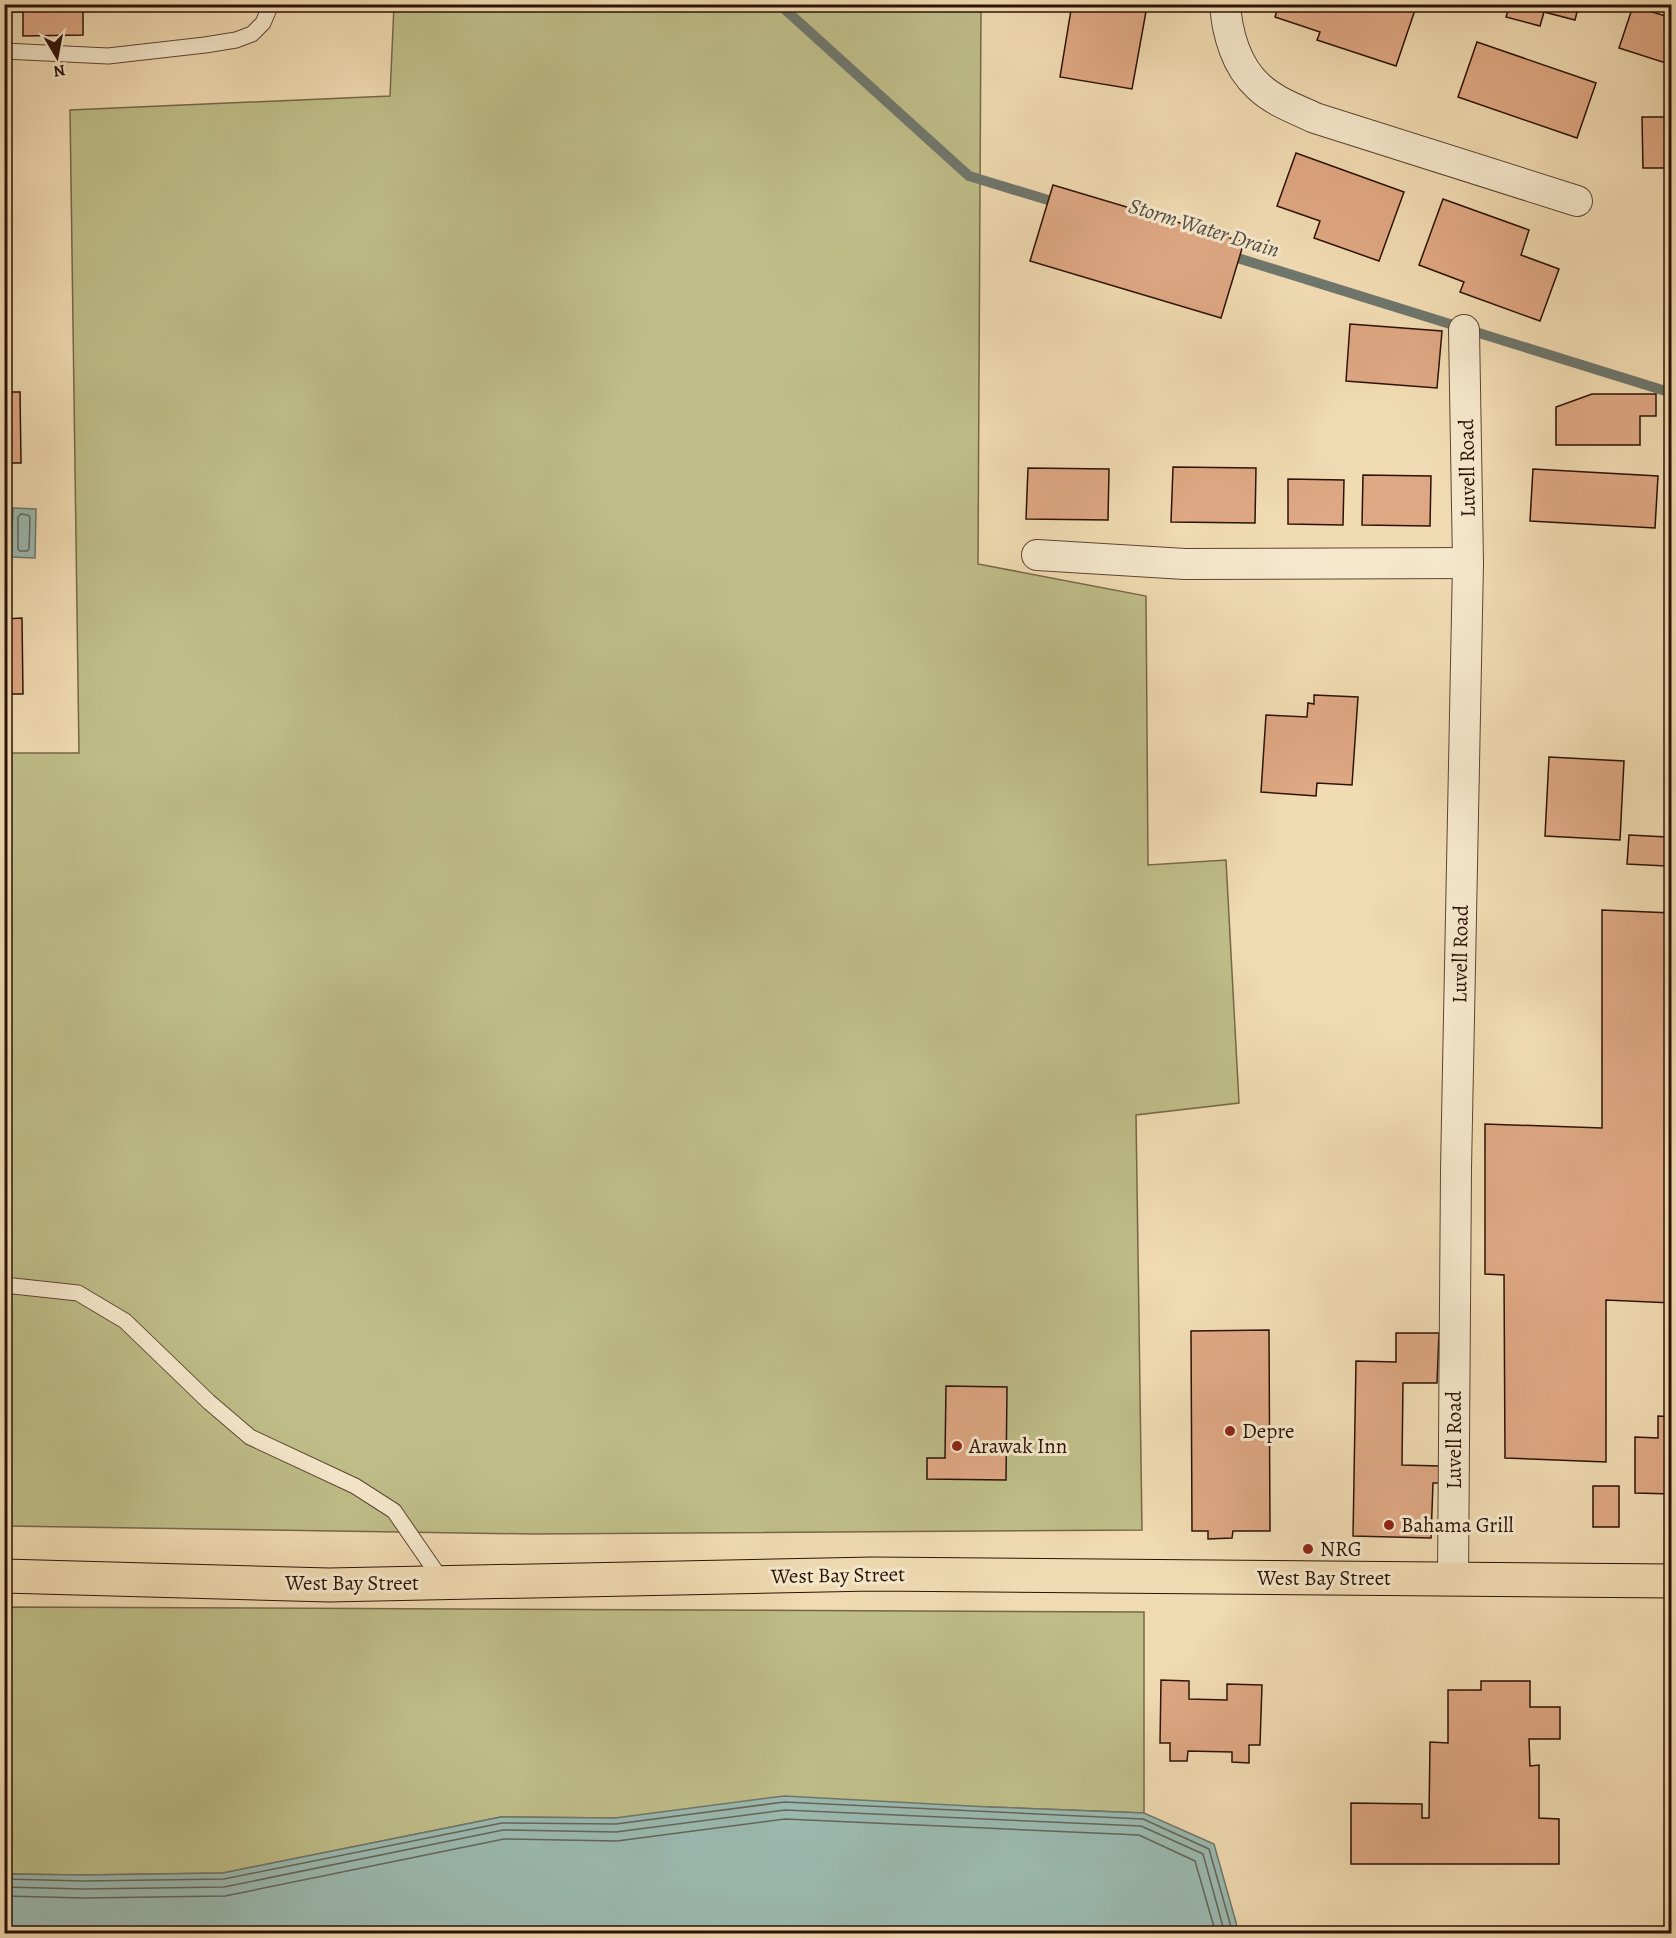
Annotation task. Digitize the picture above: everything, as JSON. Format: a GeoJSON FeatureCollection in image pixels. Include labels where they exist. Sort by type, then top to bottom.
{"type":"FeatureCollection","features":[{"type":"Feature","properties":{"kind":"highway","name":"West Bay Street"},"geometry":{"type":"LineString","coordinates":[[4,1576],[329,1585],[873,1574],[1671,1581]]}},
{"type":"Feature","properties":{"kind":"street"},"geometry":{"type":"LineString","coordinates":[[1225,4],[1232,44],[1241,64],[1257,86],[1283,103],[1315,118],[1577,201]]}},
{"type":"Feature","properties":{"kind":"street","name":"Luvell Road"},"geometry":{"type":"LineString","coordinates":[[1453,1579],[1456,1169],[1468,563],[1464,330]]}},
{"type":"Feature","properties":{"kind":"street"},"geometry":{"type":"LineString","coordinates":[[1037,555],[1185,564],[1468,563]]}},
{"type":"Feature","properties":{"kind":"lane"},"geometry":{"type":"LineString","coordinates":[[4,51],[108,56],[236,40],[252,34],[263,23],[271,4]]}},
{"type":"Feature","properties":{"kind":"lane"},"geometry":{"type":"LineString","coordinates":[[4,1285],[78,1293],[125,1321],[209,1402],[250,1437],[355,1485],[394,1512],[443,1582]]}},
{"type":"Feature","properties":{"kind":"shaded area"},"geometry":{"type":"Polygon","coordinates":[[[394,5],[981,5],[978,564],[1146,596],[1148,865],[1226,860],[1239,1103],[1136,1115],[1142,1530],[533,1534],[5,1526],[5,753],[79,753],[70,110],[390,96],[394,5]]]}},
{"type":"Feature","properties":{"kind":"shaded area"},"geometry":{"type":"Polygon","coordinates":[[[5,1607],[1144,1612],[1144,1813],[989,1807],[615,1818],[501,1817],[223,1873],[5,1874],[5,1607]]]}},
{"type":"Feature","properties":{"kind":"water"},"geometry":{"type":"Polygon","coordinates":[[[13,508],[36,509],[35,558],[11,557],[13,508]]]}},
{"type":"Feature","properties":{"kind":"water"},"geometry":{"type":"Polygon","coordinates":[[[784,1796],[1144,1813],[1214,1844],[1239,1933],[5,1933],[5,1874],[223,1873],[501,1817],[615,1818],[784,1796]]]}},
{"type":"Feature","properties":{"kind":"building"},"geometry":{"type":"Polygon","coordinates":[[[4,4],[185,4],[185,10],[83,11],[83,35],[23,36],[23,12],[4,12],[4,4]]]}},
{"type":"Feature","properties":{"kind":"building"},"geometry":{"type":"Polygon","coordinates":[[[1072,4],[1147,6],[1132,89],[1060,77],[1072,4]]]}},
{"type":"Feature","properties":{"kind":"building"},"geometry":{"type":"Polygon","coordinates":[[[1279,4],[1417,4],[1396,66],[1317,40],[1320,32],[1275,17],[1279,4]]]}},
{"type":"Feature","properties":{"kind":"building"},"geometry":{"type":"Polygon","coordinates":[[[1510,4],[1579,4],[1575,20],[1544,12],[1540,26],[1506,17],[1510,4]]]}},
{"type":"Feature","properties":{"kind":"building"},"geometry":{"type":"Polygon","coordinates":[[[1633,6],[1672,18],[1672,65],[1619,48],[1633,6]]]}},
{"type":"Feature","properties":{"kind":"building"},"geometry":{"type":"Polygon","coordinates":[[[1477,42],[1596,83],[1577,138],[1458,97],[1477,42]]]}},
{"type":"Feature","properties":{"kind":"building"},"geometry":{"type":"Polygon","coordinates":[[[1642,117],[1672,117],[1672,168],[1643,168],[1642,117]]]}},
{"type":"Feature","properties":{"kind":"building"},"geometry":{"type":"Polygon","coordinates":[[[1296,153],[1404,192],[1379,261],[1314,238],[1320,221],[1277,206],[1296,153]]]}},
{"type":"Feature","properties":{"kind":"building"},"geometry":{"type":"Polygon","coordinates":[[[1053,185],[1244,242],[1221,318],[1030,261],[1053,185]]]}},
{"type":"Feature","properties":{"kind":"building"},"geometry":{"type":"Polygon","coordinates":[[[1443,199],[1529,230],[1521,255],[1559,269],[1540,321],[1460,292],[1464,282],[1419,265],[1443,199]]]}},
{"type":"Feature","properties":{"kind":"building"},"geometry":{"type":"Polygon","coordinates":[[[1350,324],[1442,331],[1437,388],[1346,381],[1350,324]]]}},
{"type":"Feature","properties":{"kind":"building"},"geometry":{"type":"Polygon","coordinates":[[[4,392],[20,392],[21,463],[4,463],[4,392]]]}},
{"type":"Feature","properties":{"kind":"building"},"geometry":{"type":"Polygon","coordinates":[[[1592,394],[1656,394],[1656,416],[1640,416],[1640,445],[1556,445],[1556,407],[1592,394]]]}},
{"type":"Feature","properties":{"kind":"building"},"geometry":{"type":"Polygon","coordinates":[[[1173,467],[1256,468],[1255,523],[1171,522],[1173,467]]]}},
{"type":"Feature","properties":{"kind":"building"},"geometry":{"type":"Polygon","coordinates":[[[1028,468],[1109,469],[1108,520],[1026,519],[1028,468]]]}},
{"type":"Feature","properties":{"kind":"building"},"geometry":{"type":"Polygon","coordinates":[[[1533,469],[1658,476],[1655,528],[1530,521],[1533,469]]]}},
{"type":"Feature","properties":{"kind":"building"},"geometry":{"type":"Polygon","coordinates":[[[1363,475],[1431,476],[1430,526],[1362,525],[1363,475]]]}},
{"type":"Feature","properties":{"kind":"building"},"geometry":{"type":"Polygon","coordinates":[[[1288,479],[1344,480],[1343,525],[1288,524],[1288,479]]]}},
{"type":"Feature","properties":{"kind":"building"},"geometry":{"type":"Polygon","coordinates":[[[22,618],[23,694],[4,694],[4,619],[22,618]]]}},
{"type":"Feature","properties":{"kind":"building"},"geometry":{"type":"Polygon","coordinates":[[[1314,695],[1358,697],[1352,785],[1317,783],[1316,796],[1261,792],[1266,715],[1307,717],[1308,703],[1314,704],[1314,695]]]}},
{"type":"Feature","properties":{"kind":"building"},"geometry":{"type":"Polygon","coordinates":[[[1549,757],[1624,761],[1620,840],[1545,836],[1549,757]]]}},
{"type":"Feature","properties":{"kind":"building"},"geometry":{"type":"Polygon","coordinates":[[[1629,835],[1667,837],[1666,866],[1627,864],[1629,835]]]}},
{"type":"Feature","properties":{"kind":"building"},"geometry":{"type":"Polygon","coordinates":[[[1602,910],[1672,913],[1672,1303],[1606,1300],[1606,1462],[1505,1458],[1504,1275],[1485,1274],[1485,1124],[1602,1128],[1602,910]]]}},
{"type":"Feature","properties":{"kind":"building","name":"Depre"},"geometry":{"type":"Polygon","coordinates":[[[1269,1330],[1270,1531],[1233,1531],[1232,1538],[1208,1539],[1208,1531],[1192,1531],[1191,1331],[1269,1330]]]}},
{"type":"Feature","properties":{"kind":"building"},"geometry":{"type":"Polygon","coordinates":[[[1396,1333],[1439,1333],[1437,1383],[1403,1383],[1402,1465],[1439,1466],[1439,1483],[1433,1483],[1431,1538],[1353,1536],[1356,1361],[1396,1362],[1396,1333]]]}},
{"type":"Feature","properties":{"kind":"building"},"geometry":{"type":"Polygon","coordinates":[[[946,1386],[1007,1387],[1006,1480],[927,1479],[927,1458],[945,1458],[946,1386]]]}},
{"type":"Feature","properties":{"kind":"building"},"geometry":{"type":"Polygon","coordinates":[[[1658,1416],[1672,1417],[1672,1494],[1635,1493],[1635,1437],[1658,1438],[1658,1416]]]}},
{"type":"Feature","properties":{"kind":"building"},"geometry":{"type":"Polygon","coordinates":[[[1593,1486],[1619,1486],[1619,1527],[1593,1527],[1593,1486]]]}},
{"type":"Feature","properties":{"kind":"building"},"geometry":{"type":"Polygon","coordinates":[[[1161,1680],[1189,1681],[1189,1699],[1227,1700],[1227,1684],[1262,1685],[1260,1745],[1249,1745],[1249,1763],[1232,1762],[1232,1752],[1188,1751],[1187,1761],[1170,1761],[1170,1743],[1160,1743],[1161,1680]]]}},
{"type":"Feature","properties":{"kind":"building"},"geometry":{"type":"Polygon","coordinates":[[[1481,1681],[1530,1681],[1530,1707],[1560,1707],[1560,1739],[1529,1739],[1530,1766],[1539,1765],[1539,1818],[1559,1819],[1559,1864],[1351,1864],[1351,1803],[1422,1804],[1422,1818],[1429,1818],[1430,1742],[1448,1743],[1448,1690],[1481,1690],[1481,1681]]]}},
{"type":"Feature","properties":{"kind":"waterway","name":"Storm Water Drain"},"geometry":{"type":"LineString","coordinates":[[779,4],[969,176],[1061,204]]}},
{"type":"Feature","properties":{"kind":"waterway","name":"Storm Water Drain"},"geometry":{"type":"LineString","coordinates":[[1228,255],[1672,393]]}},
{"type":"Feature","properties":{"kind":"place","name":"Depre"},"geometry":{"type":"Point","coordinates":[1230,1431]}},
{"type":"Feature","properties":{"kind":"place","name":"Arawak Inn"},"geometry":{"type":"Point","coordinates":[957,1446]}},
{"type":"Feature","properties":{"kind":"place","name":"Bahama Grill"},"geometry":{"type":"Point","coordinates":[1389,1525]}},
{"type":"Feature","properties":{"kind":"place","name":"NRG"},"geometry":{"type":"Point","coordinates":[1308,1549]}}]}
